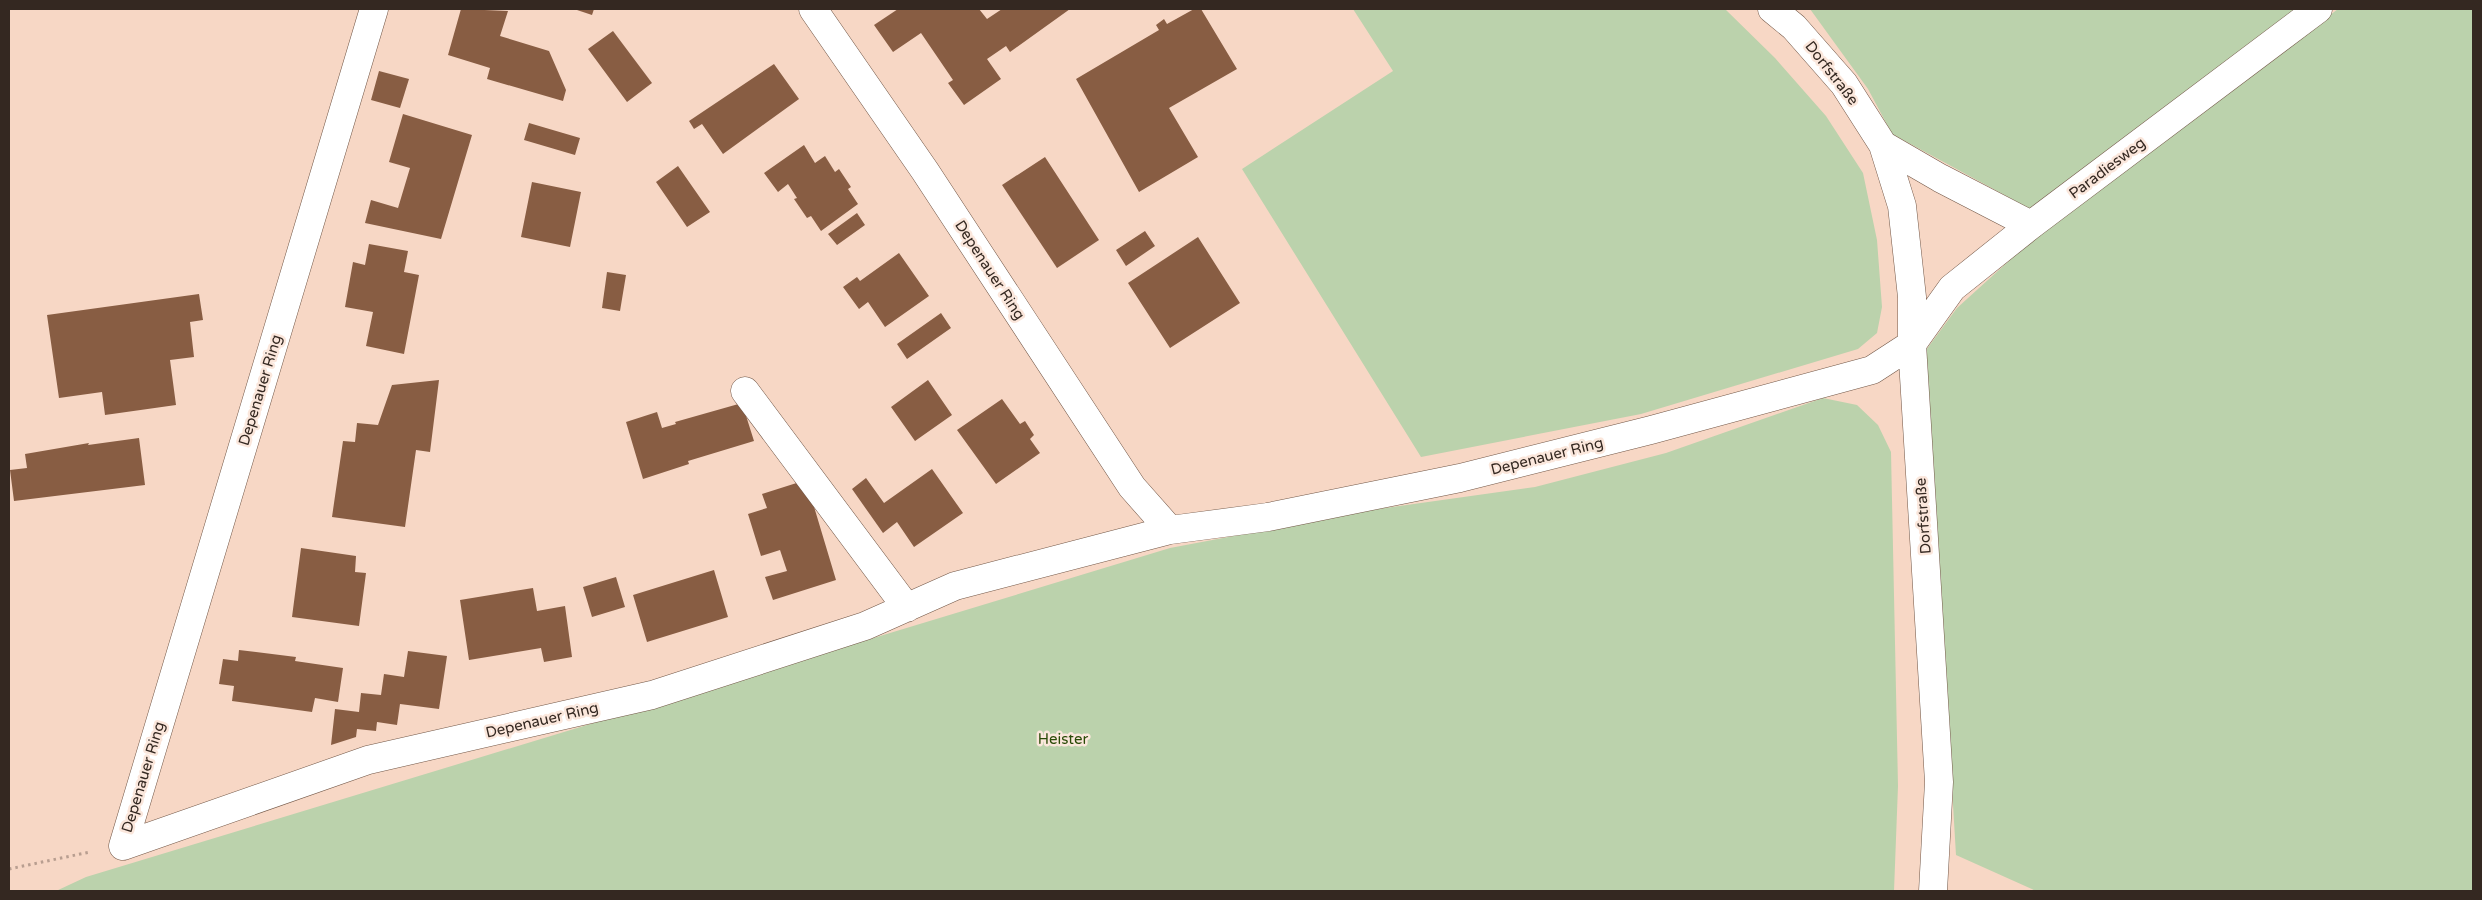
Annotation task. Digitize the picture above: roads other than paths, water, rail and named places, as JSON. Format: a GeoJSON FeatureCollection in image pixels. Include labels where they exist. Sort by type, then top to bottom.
{"type":"FeatureCollection","features":[{"type":"Feature","properties":{"kind":"street","name":"Depenauer Ring"},"geometry":{"type":"LineString","coordinates":[[374,9],[123,846],[368,760],[652,695],[865,626],[955,586],[1170,530],[1268,517],[1469,476],[1872,370],[1912,344]]}},
{"type":"Feature","properties":{"kind":"street","name":"Depenauer Ring"},"geometry":{"type":"LineString","coordinates":[[813,9],[926,171],[1132,487],[1170,530]]}},
{"type":"Feature","properties":{"kind":"street","name":"Dorfstraße"},"geometry":{"type":"LineString","coordinates":[[1772,9],[1794,26],[1844,84],[1883,144],[1902,206],[1912,297],[1912,344],[1939,782],[1933,891]]}},
{"type":"Feature","properties":{"kind":"street","name":"Paradiesweg"},"geometry":{"type":"LineString","coordinates":[[1912,344],[1952,288],[2031,225],[2318,9]]}},
{"type":"Feature","properties":{"kind":"street","name":"Dorfstraße"},"geometry":{"type":"LineString","coordinates":[[1883,144],[1940,178],[2031,225]]}},
{"type":"Feature","properties":{"kind":"street"},"geometry":{"type":"LineString","coordinates":[[745,390],[907,608]]}},
{"type":"Feature","properties":{"kind":"park label","name":"Heister"},"geometry":{"type":"Point","coordinates":[1063,739]}}]}
